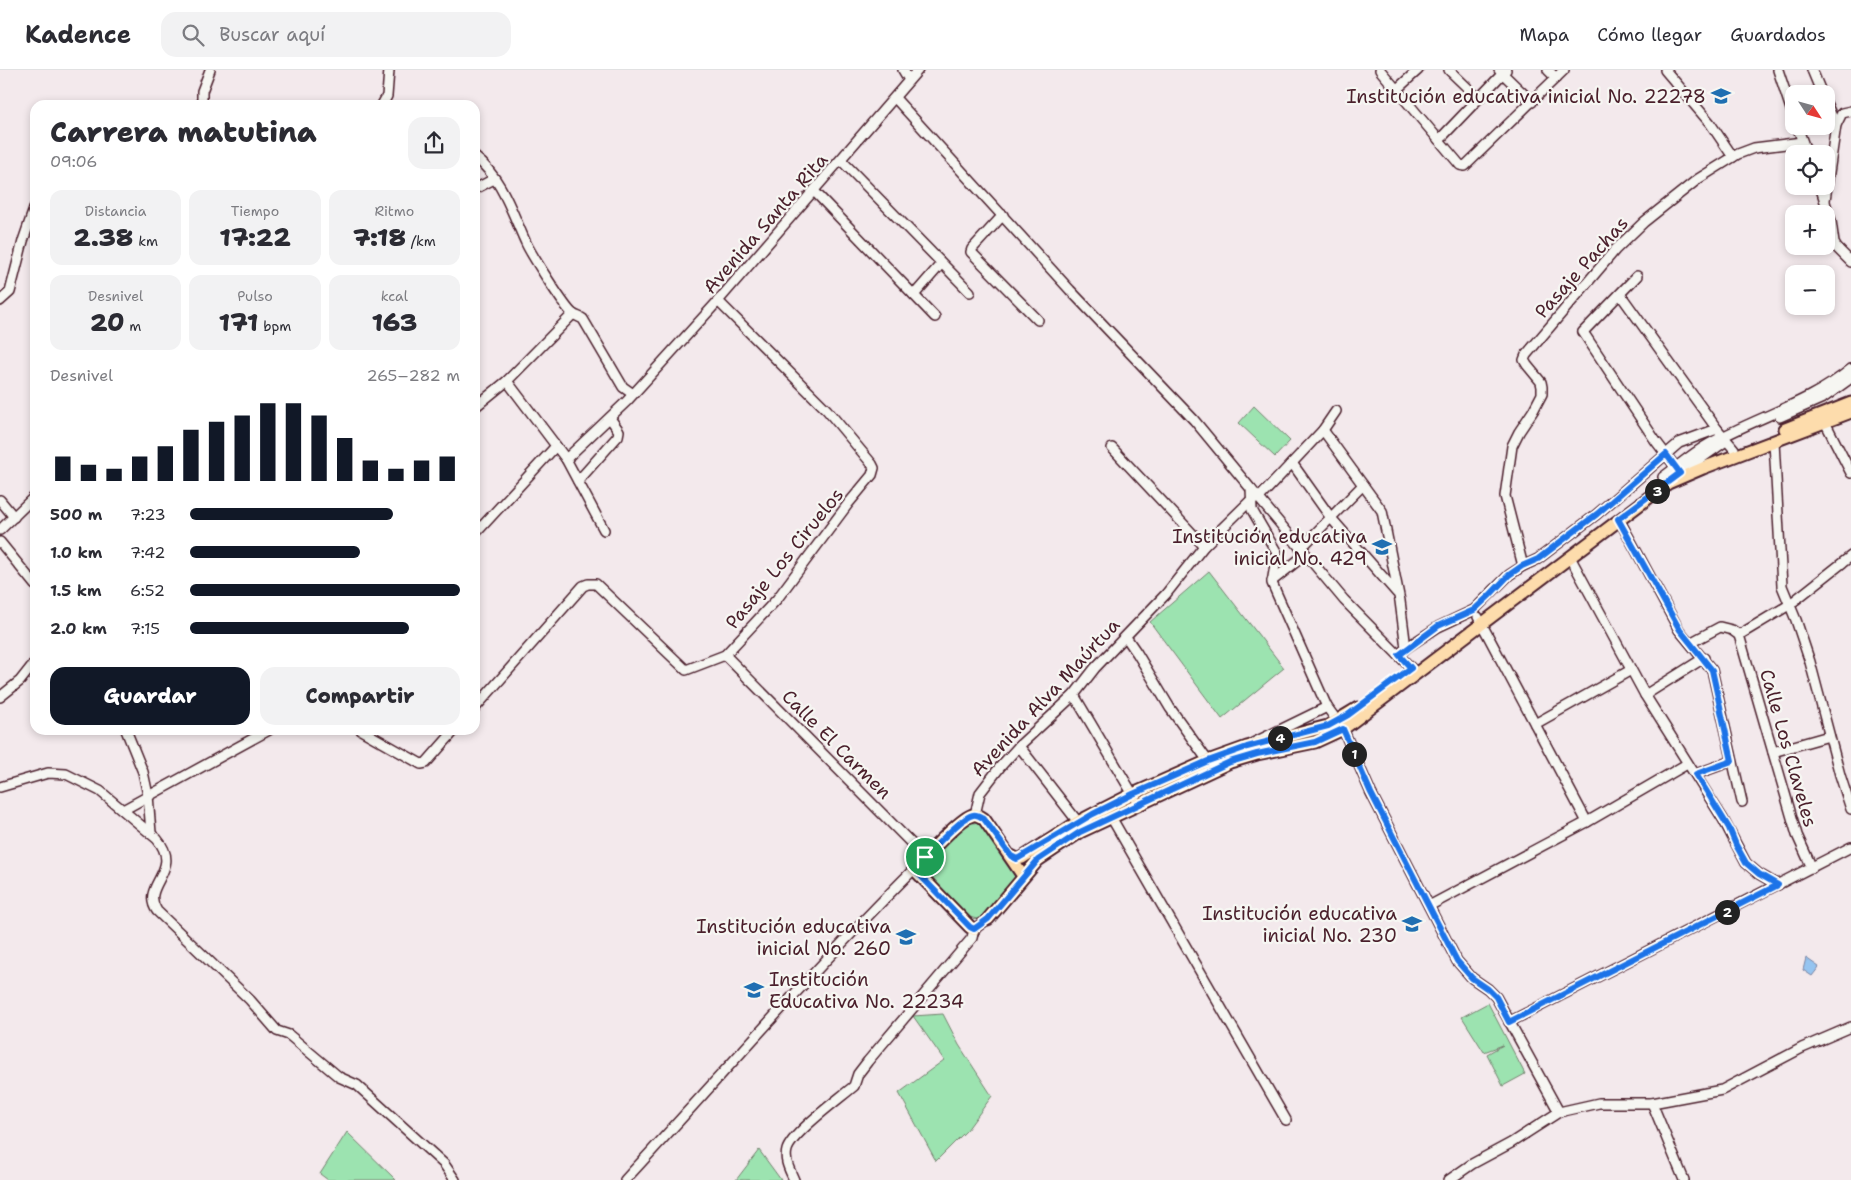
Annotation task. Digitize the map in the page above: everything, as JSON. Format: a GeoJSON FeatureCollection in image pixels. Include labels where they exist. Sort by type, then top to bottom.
{"type":"FeatureCollection","features":[{"type":"Feature","properties":{"kind":"main road"},"geometry":{"type":"LineString","coordinates":[[1011,856],[1017,859],[1022,858],[1078,822],[1230,762],[1257,754],[1315,742],[1681,470],[1732,445],[1851,403]]}},
{"type":"Feature","properties":{"kind":"main road"},"geometry":{"type":"LineString","coordinates":[[1479,621],[1570,556],[1666,480],[1702,468],[1732,445],[1774,442],[1851,412]]}},
{"type":"Feature","properties":{"kind":"main road"},"geometry":{"type":"LineString","coordinates":[[988,919],[1038,860],[1080,832],[1111,817],[1136,799],[1208,761],[1247,747],[1328,726],[1340,725]]}},
{"type":"Feature","properties":{"kind":"main road"},"geometry":{"type":"LineString","coordinates":[[974,929],[914,869],[925,857],[962,820],[975,815],[984,819],[1023,876]]}},
{"type":"Feature","properties":{"kind":"street"},"geometry":{"type":"LineString","coordinates":[[202,100],[202,91],[210,70]]}},
{"type":"Feature","properties":{"kind":"street"},"geometry":{"type":"LineString","coordinates":[[387,100],[389,70]]}},
{"type":"Feature","properties":{"kind":"street"},"geometry":{"type":"LineString","coordinates":[[903,70],[909,80]]}},
{"type":"Feature","properties":{"kind":"street","name":"Avenida Santa Rita"},"geometry":{"type":"LineString","coordinates":[[566,459],[610,418],[718,301],[918,70]]}},
{"type":"Feature","properties":{"kind":"street"},"geometry":{"type":"LineString","coordinates":[[1380,70],[1460,165],[1467,166],[1564,70]]}},
{"type":"Feature","properties":{"kind":"street"},"geometry":{"type":"LineString","coordinates":[[1396,90],[1418,70]]}},
{"type":"Feature","properties":{"kind":"street"},"geometry":{"type":"LineString","coordinates":[[1449,70],[1478,98]]}},
{"type":"Feature","properties":{"kind":"street"},"geometry":{"type":"LineString","coordinates":[[1548,70],[1556,78]]}},
{"type":"Feature","properties":{"kind":"street"},"geometry":{"type":"LineString","coordinates":[[1665,70],[1710,123],[1733,157]]}},
{"type":"Feature","properties":{"kind":"street"},"geometry":{"type":"LineString","coordinates":[[1778,70],[1785,91]]}},
{"type":"Feature","properties":{"kind":"street"},"geometry":{"type":"LineString","coordinates":[[1812,70],[1818,85]]}},
{"type":"Feature","properties":{"kind":"street"},"geometry":{"type":"LineString","coordinates":[[1439,140],[1503,71],[1532,102]]}},
{"type":"Feature","properties":{"kind":"street"},"geometry":{"type":"LineString","coordinates":[[895,98],[1070,290],[1194,420],[1251,489],[1255,499],[1303,551],[1344,600],[1403,651]]}},
{"type":"Feature","properties":{"kind":"street"},"geometry":{"type":"LineString","coordinates":[[1825,200],[1836,125],[1842,113],[1851,111]]}},
{"type":"Feature","properties":{"kind":"street"},"geometry":{"type":"LineString","coordinates":[[1800,135],[1803,145]]}},
{"type":"Feature","properties":{"kind":"street","name":"Pasaje Pachas"},"geometry":{"type":"LineString","coordinates":[[1522,566],[1505,496],[1512,446],[1542,394],[1541,382],[1526,366],[1524,360],[1538,338],[1615,250],[1637,229],[1698,179],[1733,157],[1754,148],[1802,142]]}},
{"type":"Feature","properties":{"kind":"street"},"geometry":{"type":"LineString","coordinates":[[841,160],[970,292]]}},
{"type":"Feature","properties":{"kind":"street"},"geometry":{"type":"LineString","coordinates":[[480,161],[508,200],[526,244],[572,314],[583,319],[623,387],[633,394]]}},
{"type":"Feature","properties":{"kind":"street"},"geometry":{"type":"LineString","coordinates":[[480,186],[494,179]]}},
{"type":"Feature","properties":{"kind":"street"},"geometry":{"type":"LineString","coordinates":[[814,191],[935,317]]}},
{"type":"Feature","properties":{"kind":"street"},"geometry":{"type":"LineString","coordinates":[[1823,195],[1834,243],[1851,262]]}},
{"type":"Feature","properties":{"kind":"street"},"geometry":{"type":"LineString","coordinates":[[1003,215],[971,252],[1038,320]]}},
{"type":"Feature","properties":{"kind":"street"},"geometry":{"type":"LineString","coordinates":[[0,301],[10,292],[30,220]]}},
{"type":"Feature","properties":{"kind":"street"},"geometry":{"type":"LineString","coordinates":[[914,295],[941,264]]}},
{"type":"Feature","properties":{"kind":"street"},"geometry":{"type":"LineString","coordinates":[[1638,276],[1583,332],[1666,454],[1681,470]]}},
{"type":"Feature","properties":{"kind":"street"},"geometry":{"type":"LineString","coordinates":[[1620,294],[1717,429],[1732,445]]}},
{"type":"Feature","properties":{"kind":"street","name":"Pasaje Los Ciruelos"},"geometry":{"type":"LineString","coordinates":[[480,702],[583,586],[588,584],[596,584],[686,670],[726,655],[777,599],[874,470],[872,464],[827,410],[718,301]]}},
{"type":"Feature","properties":{"kind":"street"},"geometry":{"type":"LineString","coordinates":[[480,403],[507,381],[572,314]]}},
{"type":"Feature","properties":{"kind":"street"},"geometry":{"type":"LineString","coordinates":[[1732,445],[1838,380],[1851,369]]}},
{"type":"Feature","properties":{"kind":"street"},"geometry":{"type":"LineString","coordinates":[[1732,445],[1823,398],[1851,378]]}},
{"type":"Feature","properties":{"kind":"street"},"geometry":{"type":"LineString","coordinates":[[507,381],[566,459],[604,530]]}},
{"type":"Feature","properties":{"kind":"street","name":"Avenida Alva Maúrtua"},"geometry":{"type":"LineString","coordinates":[[975,815],[982,789],[1019,746],[1074,695],[1095,668],[1166,594],[1204,546],[1292,463],[1323,430],[1336,411]]}},
{"type":"Feature","properties":{"kind":"street"},"geometry":{"type":"LineString","coordinates":[[578,481],[618,436],[619,432],[610,418]]}},
{"type":"Feature","properties":{"kind":"street"},"geometry":{"type":"LineString","coordinates":[[1825,422],[1851,473]]}},
{"type":"Feature","properties":{"kind":"street"},"geometry":{"type":"LineString","coordinates":[[1403,651],[1438,626],[1474,610],[1509,575],[1522,566],[1538,559],[1597,514],[1679,443],[1717,429]]}},
{"type":"Feature","properties":{"kind":"street"},"geometry":{"type":"LineString","coordinates":[[1323,430],[1382,511],[1398,593],[1403,651],[1413,671]]}},
{"type":"Feature","properties":{"kind":"street"},"geometry":{"type":"LineString","coordinates":[[1774,442],[1782,586],[1810,662],[1829,736],[1851,809]]}},
{"type":"Feature","properties":{"kind":"street"},"geometry":{"type":"LineString","coordinates":[[480,529],[556,446]]}},
{"type":"Feature","properties":{"kind":"street"},"geometry":{"type":"LineString","coordinates":[[1112,448],[1204,546]]}},
{"type":"Feature","properties":{"kind":"street"},"geometry":{"type":"LineString","coordinates":[[1292,463],[1330,518],[1398,593]]}},
{"type":"Feature","properties":{"kind":"street"},"geometry":{"type":"LineString","coordinates":[[1272,581],[1303,551],[1330,518],[1363,486]]}},
{"type":"Feature","properties":{"kind":"street"},"geometry":{"type":"LineString","coordinates":[[1255,499],[1252,510],[1277,553],[1272,581],[1327,707],[1340,725],[1371,793],[1457,961],[1472,978],[1496,997],[1559,1112]]}},
{"type":"Feature","properties":{"kind":"street"},"geometry":{"type":"LineString","coordinates":[[0,500],[14,516]]}},
{"type":"Feature","properties":{"kind":"street"},"geometry":{"type":"LineString","coordinates":[[0,530],[30,501]]}},
{"type":"Feature","properties":{"kind":"street"},"geometry":{"type":"LineString","coordinates":[[1618,519],[1680,630],[1712,670],[1742,802]]}},
{"type":"Feature","properties":{"kind":"street"},"geometry":{"type":"LineString","coordinates":[[0,542],[30,579]]}},
{"type":"Feature","properties":{"kind":"street"},"geometry":{"type":"LineString","coordinates":[[1570,556],[1645,695],[1729,828],[1746,863],[1759,874],[1778,885]]}},
{"type":"Feature","properties":{"kind":"street"},"geometry":{"type":"LineString","coordinates":[[1690,643],[1720,627],[1732,630],[1739,636],[1789,605],[1851,556]]}},
{"type":"Feature","properties":{"kind":"street"},"geometry":{"type":"LineString","coordinates":[[1479,621],[1586,822]]}},
{"type":"Feature","properties":{"kind":"street","name":"Calle Los Claveles"},"geometry":{"type":"LineString","coordinates":[[1739,636],[1796,835],[1812,868]]}},
{"type":"Feature","properties":{"kind":"street"},"geometry":{"type":"LineString","coordinates":[[1126,637],[1138,653],[1170,708],[1208,761]]}},
{"type":"Feature","properties":{"kind":"street","name":"Calle El Carmen"},"geometry":{"type":"LineString","coordinates":[[726,655],[925,857]]}},
{"type":"Feature","properties":{"kind":"street"},"geometry":{"type":"LineString","coordinates":[[1645,695],[1704,658]]}},
{"type":"Feature","properties":{"kind":"street"},"geometry":{"type":"LineString","coordinates":[[0,697],[20,681],[30,668]]}},
{"type":"Feature","properties":{"kind":"street"},"geometry":{"type":"LineString","coordinates":[[1535,724],[1631,670]]}},
{"type":"Feature","properties":{"kind":"street"},"geometry":{"type":"LineString","coordinates":[[1074,695],[1136,799]]}},
{"type":"Feature","properties":{"kind":"street"},"geometry":{"type":"LineString","coordinates":[[1247,747],[1267,735],[1327,707]]}},
{"type":"Feature","properties":{"kind":"street"},"geometry":{"type":"LineString","coordinates":[[128,735],[143,772],[148,795],[151,833]]}},
{"type":"Feature","properties":{"kind":"street"},"geometry":{"type":"LineString","coordinates":[[123,810],[260,735]]}},
{"type":"Feature","properties":{"kind":"street"},"geometry":{"type":"LineString","coordinates":[[370,735],[421,764],[426,762],[450,735]]}},
{"type":"Feature","properties":{"kind":"street"},"geometry":{"type":"LineString","coordinates":[[1773,752],[1829,736]]}},
{"type":"Feature","properties":{"kind":"street"},"geometry":{"type":"LineString","coordinates":[[1019,746],[1078,822]]}},
{"type":"Feature","properties":{"kind":"street"},"geometry":{"type":"LineString","coordinates":[[1696,774],[1732,761]]}},
{"type":"Feature","properties":{"kind":"street"},"geometry":{"type":"LineString","coordinates":[[1429,906],[1586,822],[1687,764]]}},
{"type":"Feature","properties":{"kind":"street"},"geometry":{"type":"LineString","coordinates":[[0,787],[48,773],[66,774],[100,791],[151,833],[163,846],[167,864],[152,896],[152,901],[157,911],[237,987],[277,1031],[289,1035],[339,1077],[357,1085],[444,1164],[455,1180]]}},
{"type":"Feature","properties":{"kind":"street"},"geometry":{"type":"LineString","coordinates":[[1111,817],[1286,1120]]}},
{"type":"Feature","properties":{"kind":"street"},"geometry":{"type":"LineString","coordinates":[[1509,1022],[1851,847]]}},
{"type":"Feature","properties":{"kind":"street"},"geometry":{"type":"LineString","coordinates":[[624,1180],[712,1086],[793,994],[914,869]]}},
{"type":"Feature","properties":{"kind":"street"},"geometry":{"type":"LineString","coordinates":[[794,1180],[786,1162],[787,1150],[794,1138],[854,1086],[858,1074],[868,1061],[972,938],[974,929],[988,919]]}},
{"type":"Feature","properties":{"kind":"street"},"geometry":{"type":"LineString","coordinates":[[1449,1180],[1472,1164],[1511,1143],[1559,1112],[1599,1103],[1652,1104],[1722,1090],[1802,1048],[1851,1026]]}},
{"type":"Feature","properties":{"kind":"street"},"geometry":{"type":"LineString","coordinates":[[1652,1104],[1684,1180]]}},
{"type":"Feature","properties":{"kind":"green space"},"geometry":{"type":"Polygon","coordinates":[[[1254,406],[1290,441],[1275,457],[1239,423],[1254,406]]]}},
{"type":"Feature","properties":{"kind":"green space"},"geometry":{"type":"Polygon","coordinates":[[[1209,571],[1284,668],[1222,719],[1150,622],[1209,571]]]}},
{"type":"Feature","properties":{"kind":"green space"},"geometry":{"type":"Polygon","coordinates":[[[979,822],[1017,876],[981,920],[969,917],[921,867],[967,824],[979,822]]]}},
{"type":"Feature","properties":{"kind":"green space"},"geometry":{"type":"Polygon","coordinates":[[[1488,1003],[1525,1074],[1503,1086],[1487,1054],[1503,1045],[1484,1052],[1462,1017],[1488,1003]]]}},
{"type":"Feature","properties":{"kind":"green space"},"geometry":{"type":"Polygon","coordinates":[[[943,1014],[959,1045],[992,1096],[967,1130],[936,1161],[899,1093],[944,1060],[913,1016],[943,1014]]]}},
{"type":"Feature","properties":{"kind":"green space"},"geometry":{"type":"Polygon","coordinates":[[[347,1132],[396,1180],[328,1180],[320,1174],[347,1132]]]}},
{"type":"Feature","properties":{"kind":"green space"},"geometry":{"type":"Polygon","coordinates":[[[759,1150],[781,1180],[736,1180],[759,1150]]]}},
{"type":"Feature","properties":{"kind":"water"},"geometry":{"type":"Polygon","coordinates":[[[1806,958],[1819,967],[1812,976],[1803,970],[1806,958]]]}},
{"type":"Feature","properties":{"kind":"place","name":"Institución educativa inicial No. 22278"},"geometry":{"type":"Point","coordinates":[1721,96]}},
{"type":"Feature","properties":{"kind":"place","name":"Institución educativa inicial No. 429"},"geometry":{"type":"Point","coordinates":[1382,547]}},
{"type":"Feature","properties":{"kind":"place","name":"Institución educativa inicial No. 230"},"geometry":{"type":"Point","coordinates":[1412,924]}},
{"type":"Feature","properties":{"kind":"place","name":"Institución educativa inicial No. 260"},"geometry":{"type":"Point","coordinates":[906,937]}},
{"type":"Feature","properties":{"kind":"place","name":"Institución Educativa No. 22234"},"geometry":{"type":"Point","coordinates":[754,990]}},
{"type":"Feature","properties":{"kind":"route"},"geometry":{"type":"LineString","coordinates":[[1666,454],[1680,473],[1618,519],[1680,630],[1712,670],[1732,761],[1696,774],[1729,828],[1746,863],[1759,874],[1778,885],[1509,1022],[1496,997],[1472,978],[1457,961],[1371,793],[1343,729],[1315,742],[1257,754],[1230,762],[1080,832],[1031,866],[988,919],[978,928],[970,927],[914,869],[925,857],[962,820],[974,815],[984,819],[1011,856],[1017,859],[1022,858],[1093,814],[1208,761],[1247,747],[1328,726],[1348,715],[1411,668],[1399,655],[1406,648],[1438,626],[1474,610],[1509,575],[1522,566],[1538,559],[1597,514],[1666,454]]}}]}
